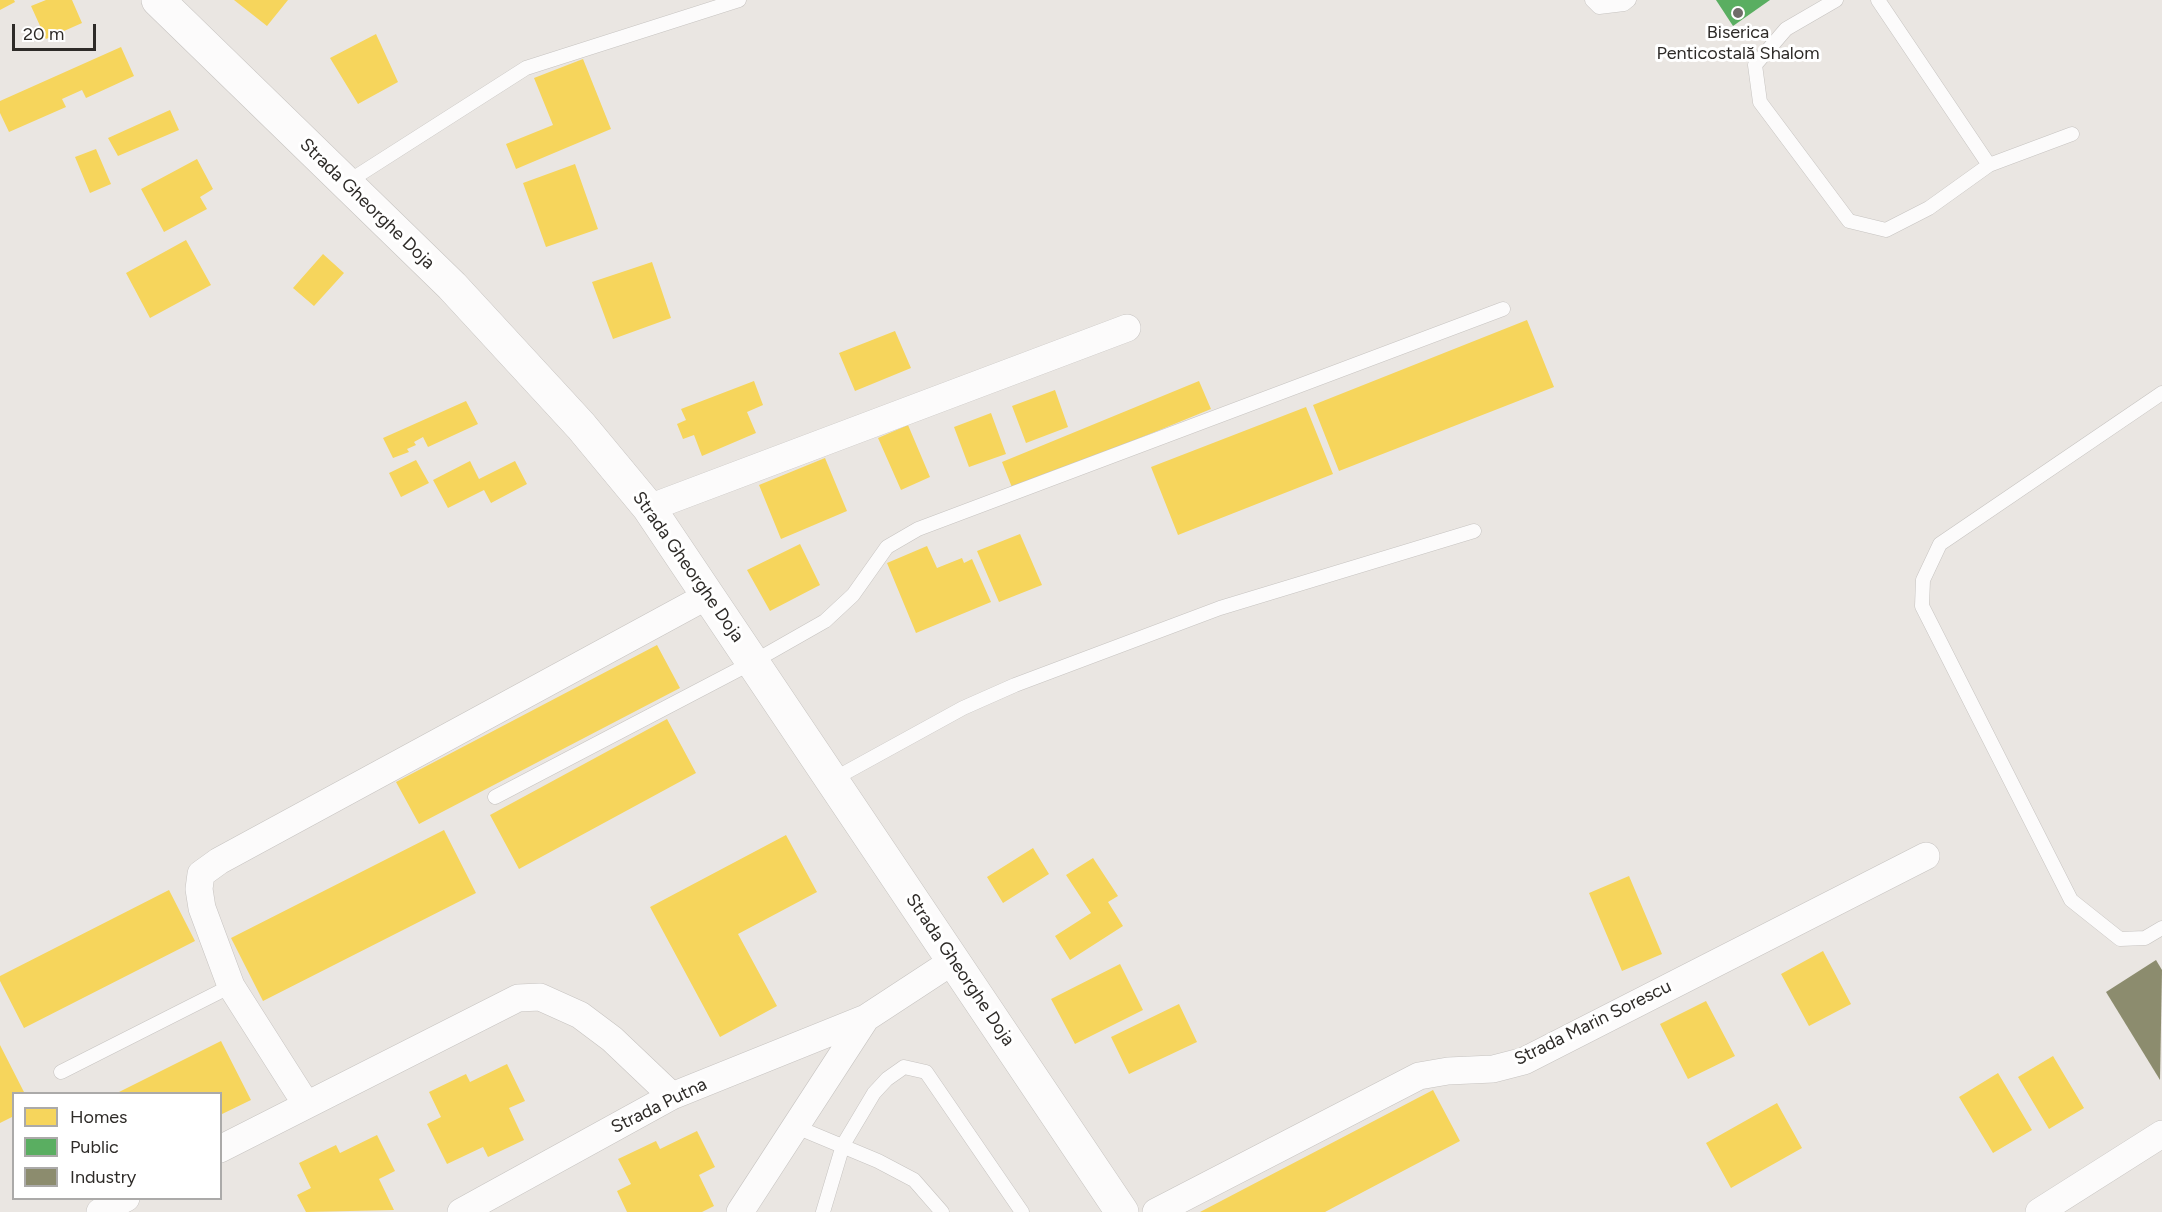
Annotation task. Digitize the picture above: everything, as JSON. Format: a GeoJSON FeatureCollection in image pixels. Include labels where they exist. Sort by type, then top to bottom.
{"type":"FeatureCollection","features":[{"type":"Feature","properties":{"kind":"main road","name":"Strada Gheorghe Doja"},"geometry":{"type":"LineString","coordinates":[[159,0],[452,286],[581,426],[649,508],[1122,1212]]}},
{"type":"Feature","properties":{"kind":"street"},"geometry":{"type":"LineString","coordinates":[[649,508],[1127,328]]}},
{"type":"Feature","properties":{"kind":"street"},"geometry":{"type":"LineString","coordinates":[[306,1104],[231,986],[202,908],[199,889],[201,874],[219,861],[709,595]]}},
{"type":"Feature","properties":{"kind":"street","name":"Strada Marin Sorescu"},"geometry":{"type":"LineString","coordinates":[[1156,1212],[1419,1076],[1493,1069],[1524,1061],[1926,856]]}},
{"type":"Feature","properties":{"kind":"street","name":"Strada Putna"},"geometry":{"type":"LineString","coordinates":[[461,1212],[672,1096],[866,1018],[953,961]]}},
{"type":"Feature","properties":{"kind":"street"},"geometry":{"type":"LineString","coordinates":[[222,1148],[518,998],[540,997],[580,1015],[612,1039],[672,1096]]}},
{"type":"Feature","properties":{"kind":"street","name":"Strada Putna"},"geometry":{"type":"LineString","coordinates":[[740,1212],[866,1018]]}},
{"type":"Feature","properties":{"kind":"street"},"geometry":{"type":"LineString","coordinates":[[2038,1212],[2162,1134]]}},
{"type":"Feature","properties":{"kind":"street"},"geometry":{"type":"LineString","coordinates":[[100,1212],[122,1200]]}},
{"type":"Feature","properties":{"kind":"lane"},"geometry":{"type":"LineString","coordinates":[[346,183],[526,68],[739,0]]}},
{"type":"Feature","properties":{"kind":"lane"},"geometry":{"type":"LineString","coordinates":[[1592,0],[1599,7],[1624,4],[1629,0]]}},
{"type":"Feature","properties":{"kind":"lane"},"geometry":{"type":"LineString","coordinates":[[1836,0],[1786,29],[1755,65],[1760,102],[1849,220],[1886,230],[1929,208],[1989,165],[2072,134]]}},
{"type":"Feature","properties":{"kind":"lane"},"geometry":{"type":"LineString","coordinates":[[1878,0],[1989,165]]}},
{"type":"Feature","properties":{"kind":"lane"},"geometry":{"type":"LineString","coordinates":[[495,797],[753,662],[825,621],[853,595],[887,547],[918,529],[1503,309]]}},
{"type":"Feature","properties":{"kind":"lane"},"geometry":{"type":"LineString","coordinates":[[2162,393],[1940,544],[1923,580],[1922,606],[2071,900],[2120,939],[2145,938],[2162,928]]}},
{"type":"Feature","properties":{"kind":"lane"},"geometry":{"type":"LineString","coordinates":[[832,780],[963,708],[1015,685],[1220,608],[1474,531]]}},
{"type":"Feature","properties":{"kind":"lane"},"geometry":{"type":"LineString","coordinates":[[61,1072],[231,986]]}},
{"type":"Feature","properties":{"kind":"lane"},"geometry":{"type":"LineString","coordinates":[[824,1212],[843,1145],[874,1093],[887,1078],[904,1067],[926,1072],[1022,1212]]}},
{"type":"Feature","properties":{"kind":"lane"},"geometry":{"type":"LineString","coordinates":[[794,1126],[843,1145],[914,1180],[942,1212]]}},
{"type":"Feature","properties":{"kind":"building: Homes"},"geometry":{"type":"Polygon","coordinates":[[[0,0],[14,0],[15,2],[0,10],[0,0]]]}},
{"type":"Feature","properties":{"kind":"building: Homes"},"geometry":{"type":"Polygon","coordinates":[[[46,0],[72,0],[82,23],[46,39],[31,6],[46,0]]]}},
{"type":"Feature","properties":{"kind":"building: Homes"},"geometry":{"type":"Polygon","coordinates":[[[234,0],[288,0],[267,26],[234,0]]]}},
{"type":"Feature","properties":{"kind":"building: Homes"},"geometry":{"type":"Polygon","coordinates":[[[376,34],[398,82],[358,104],[330,58],[376,34]]]}},
{"type":"Feature","properties":{"kind":"building: Homes"},"geometry":{"type":"Polygon","coordinates":[[[121,47],[134,76],[86,98],[82,90],[62,99],[66,107],[9,132],[0,113],[0,101],[121,47]]]}},
{"type":"Feature","properties":{"kind":"building: Homes"},"geometry":{"type":"Polygon","coordinates":[[[583,59],[611,129],[516,169],[506,144],[553,125],[534,78],[583,59]]]}},
{"type":"Feature","properties":{"kind":"building: Homes"},"geometry":{"type":"Polygon","coordinates":[[[170,110],[179,130],[118,156],[108,138],[170,110]]]}},
{"type":"Feature","properties":{"kind":"building: Homes"},"geometry":{"type":"Polygon","coordinates":[[[96,149],[111,184],[90,193],[75,157],[96,149]]]}},
{"type":"Feature","properties":{"kind":"building: Homes"},"geometry":{"type":"Polygon","coordinates":[[[197,159],[213,189],[200,197],[207,209],[164,232],[141,189],[197,159]]]}},
{"type":"Feature","properties":{"kind":"building: Homes"},"geometry":{"type":"Polygon","coordinates":[[[575,164],[598,229],[546,247],[523,183],[575,164]]]}},
{"type":"Feature","properties":{"kind":"building: Homes"},"geometry":{"type":"Polygon","coordinates":[[[186,240],[211,285],[150,318],[126,273],[186,240]]]}},
{"type":"Feature","properties":{"kind":"building: Homes"},"geometry":{"type":"Polygon","coordinates":[[[323,254],[344,273],[314,306],[293,288],[323,254]]]}},
{"type":"Feature","properties":{"kind":"building: Homes"},"geometry":{"type":"Polygon","coordinates":[[[652,262],[671,318],[613,339],[592,282],[652,262]]]}},
{"type":"Feature","properties":{"kind":"building: Homes"},"geometry":{"type":"Polygon","coordinates":[[[1527,320],[1554,387],[1339,471],[1313,405],[1527,320]]]}},
{"type":"Feature","properties":{"kind":"building: Homes"},"geometry":{"type":"Polygon","coordinates":[[[895,331],[911,368],[855,391],[839,353],[895,331]]]}},
{"type":"Feature","properties":{"kind":"building: Homes"},"geometry":{"type":"Polygon","coordinates":[[[754,381],[763,405],[747,412],[756,433],[702,456],[694,435],[683,439],[677,424],[686,420],[681,409],[754,381]]]}},
{"type":"Feature","properties":{"kind":"building: Homes"},"geometry":{"type":"Polygon","coordinates":[[[1199,381],[1211,409],[1013,490],[1002,462],[1199,381]]]}},
{"type":"Feature","properties":{"kind":"building: Homes"},"geometry":{"type":"Polygon","coordinates":[[[1055,390],[1068,427],[1026,443],[1012,406],[1055,390]]]}},
{"type":"Feature","properties":{"kind":"building: Homes"},"geometry":{"type":"Polygon","coordinates":[[[466,401],[478,424],[428,447],[423,437],[414,442],[416,445],[407,449],[409,452],[393,458],[383,438],[466,401]]]}},
{"type":"Feature","properties":{"kind":"building: Homes"},"geometry":{"type":"Polygon","coordinates":[[[1306,407],[1333,474],[1178,535],[1151,467],[1306,407]]]}},
{"type":"Feature","properties":{"kind":"building: Homes"},"geometry":{"type":"Polygon","coordinates":[[[991,413],[1006,454],[969,467],[954,427],[991,413]]]}},
{"type":"Feature","properties":{"kind":"building: Homes"},"geometry":{"type":"Polygon","coordinates":[[[908,425],[930,477],[901,490],[878,438],[908,425]]]}},
{"type":"Feature","properties":{"kind":"building: Homes"},"geometry":{"type":"Polygon","coordinates":[[[825,458],[847,511],[781,539],[759,485],[825,458]]]}},
{"type":"Feature","properties":{"kind":"building: Homes"},"geometry":{"type":"Polygon","coordinates":[[[416,460],[429,483],[401,497],[389,473],[416,460]]]}},
{"type":"Feature","properties":{"kind":"building: Homes"},"geometry":{"type":"Polygon","coordinates":[[[470,461],[479,479],[515,461],[527,484],[491,503],[484,490],[448,508],[433,480],[470,461]]]}},
{"type":"Feature","properties":{"kind":"building: Homes"},"geometry":{"type":"Polygon","coordinates":[[[1020,534],[1042,585],[999,602],[977,551],[1020,534]]]}},
{"type":"Feature","properties":{"kind":"building: Homes"},"geometry":{"type":"Polygon","coordinates":[[[800,544],[820,585],[770,611],[747,570],[800,544]]]}},
{"type":"Feature","properties":{"kind":"building: Homes"},"geometry":{"type":"Polygon","coordinates":[[[927,546],[937,568],[962,558],[964,563],[972,559],[991,602],[916,633],[887,563],[927,546]]]}},
{"type":"Feature","properties":{"kind":"building: Homes"},"geometry":{"type":"Polygon","coordinates":[[[657,645],[680,688],[419,824],[396,782],[657,645]]]}},
{"type":"Feature","properties":{"kind":"building: Homes"},"geometry":{"type":"Polygon","coordinates":[[[667,719],[696,773],[519,869],[490,815],[667,719]]]}},
{"type":"Feature","properties":{"kind":"building: Homes"},"geometry":{"type":"Polygon","coordinates":[[[444,830],[476,893],[263,1001],[231,938],[444,830]]]}},
{"type":"Feature","properties":{"kind":"building: Homes"},"geometry":{"type":"Polygon","coordinates":[[[786,835],[817,892],[738,934],[777,1006],[720,1037],[650,907],[786,835]]]}},
{"type":"Feature","properties":{"kind":"building: Homes"},"geometry":{"type":"Polygon","coordinates":[[[1033,848],[1049,874],[1003,903],[987,877],[1033,848]]]}},
{"type":"Feature","properties":{"kind":"building: Homes"},"geometry":{"type":"Polygon","coordinates":[[[1093,858],[1118,896],[1108,902],[1123,926],[1070,960],[1055,936],[1091,913],[1066,875],[1093,858]]]}},
{"type":"Feature","properties":{"kind":"building: Homes"},"geometry":{"type":"Polygon","coordinates":[[[1629,876],[1662,954],[1622,971],[1589,893],[1629,876]]]}},
{"type":"Feature","properties":{"kind":"building: Homes"},"geometry":{"type":"Polygon","coordinates":[[[169,890],[195,941],[24,1028],[0,981],[0,976],[169,890]]]}},
{"type":"Feature","properties":{"kind":"building: Homes"},"geometry":{"type":"Polygon","coordinates":[[[1823,951],[1851,1004],[1809,1026],[1781,974],[1823,951]]]}},
{"type":"Feature","properties":{"kind":"building: Homes"},"geometry":{"type":"Polygon","coordinates":[[[1120,964],[1143,1010],[1075,1044],[1051,999],[1120,964]]]}},
{"type":"Feature","properties":{"kind":"building: Homes"},"geometry":{"type":"Polygon","coordinates":[[[1706,1001],[1735,1056],[1688,1079],[1660,1024],[1706,1001]]]}},
{"type":"Feature","properties":{"kind":"building: Homes"},"geometry":{"type":"Polygon","coordinates":[[[1179,1004],[1197,1042],[1129,1074],[1111,1037],[1179,1004]]]}},
{"type":"Feature","properties":{"kind":"building: Homes"},"geometry":{"type":"Polygon","coordinates":[[[221,1041],[251,1100],[222,1114],[222,1092],[119,1092],[221,1041]]]}},
{"type":"Feature","properties":{"kind":"building: Homes"},"geometry":{"type":"Polygon","coordinates":[[[0,1045],[24,1092],[12,1092],[12,1117],[0,1123],[0,1045]]]}},
{"type":"Feature","properties":{"kind":"building: Homes"},"geometry":{"type":"Polygon","coordinates":[[[2053,1056],[2084,1108],[2049,1129],[2018,1077],[2053,1056]]]}},
{"type":"Feature","properties":{"kind":"building: Homes"},"geometry":{"type":"Polygon","coordinates":[[[507,1064],[525,1101],[509,1108],[524,1140],[488,1157],[483,1147],[447,1164],[427,1124],[441,1117],[429,1092],[466,1074],[470,1082],[507,1064]]]}},
{"type":"Feature","properties":{"kind":"building: Homes"},"geometry":{"type":"Polygon","coordinates":[[[1998,1073],[2032,1130],[1993,1153],[1959,1097],[1998,1073]]]}},
{"type":"Feature","properties":{"kind":"building: Homes"},"geometry":{"type":"Polygon","coordinates":[[[1433,1090],[1460,1141],[1325,1212],[1200,1212],[1433,1090]]]}},
{"type":"Feature","properties":{"kind":"building: Homes"},"geometry":{"type":"Polygon","coordinates":[[[1777,1103],[1802,1148],[1731,1188],[1706,1143],[1777,1103]]]}},
{"type":"Feature","properties":{"kind":"building: Homes"},"geometry":{"type":"Polygon","coordinates":[[[697,1131],[715,1167],[699,1175],[714,1206],[702,1212],[627,1212],[617,1191],[631,1184],[618,1159],[656,1141],[660,1149],[697,1131]]]}},
{"type":"Feature","properties":{"kind":"building: Homes"},"geometry":{"type":"Polygon","coordinates":[[[377,1135],[395,1171],[379,1179],[394,1210],[306,1212],[297,1195],[311,1188],[299,1163],[336,1145],[340,1153],[377,1135]]]}},
{"type":"Feature","properties":{"kind":"building: Public","name":"Biserica Penticostală Shalom"},"geometry":{"type":"Polygon","coordinates":[[[1716,0],[1770,0],[1733,26],[1716,0]]]}},
{"type":"Feature","properties":{"kind":"building: Industry"},"geometry":{"type":"Polygon","coordinates":[[[2156,960],[2162,970],[2160,1080],[2106,992],[2156,960]]]}},
{"type":"Feature","properties":{"kind":"place","name":"Biserica Penticostală Shalom"},"geometry":{"type":"Point","coordinates":[1738,13]}}]}
